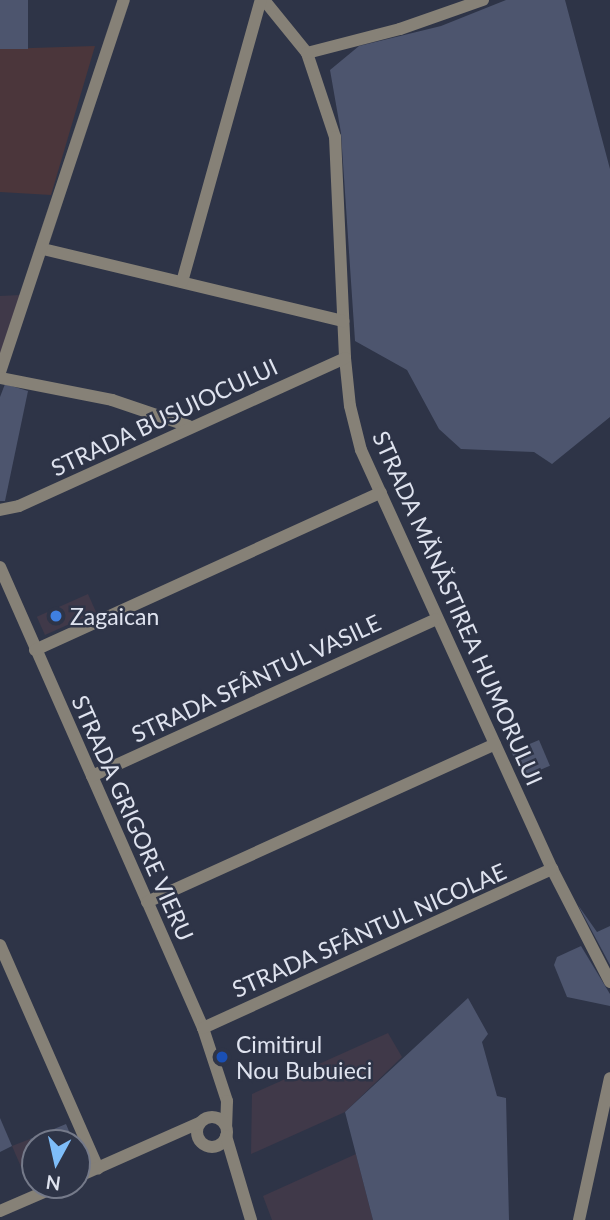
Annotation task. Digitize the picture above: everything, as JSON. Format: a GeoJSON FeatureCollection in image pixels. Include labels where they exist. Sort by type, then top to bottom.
{"type":"FeatureCollection","features":[{"type":"Feature","properties":{"kind":"street"},"geometry":{"type":"LineString","coordinates":[[0,372],[124,0]]}},
{"type":"Feature","properties":{"kind":"street"},"geometry":{"type":"LineString","coordinates":[[182,282],[263,0]]}},
{"type":"Feature","properties":{"kind":"street","name":"STRADA MĂNĂSTIREA HUMORULUI"},"geometry":{"type":"LineString","coordinates":[[263,0],[307,53],[335,137],[345,358],[361,450],[552,869],[610,982]]}},
{"type":"Feature","properties":{"kind":"street"},"geometry":{"type":"LineString","coordinates":[[307,53],[400,29],[483,0]]}},
{"type":"Feature","properties":{"kind":"street"},"geometry":{"type":"LineString","coordinates":[[43,248],[343,321]]}},
{"type":"Feature","properties":{"kind":"street","name":"STRADA BUSUIOCULUI"},"geometry":{"type":"LineString","coordinates":[[0,510],[19,506],[189,426],[345,358]]}},
{"type":"Feature","properties":{"kind":"street"},"geometry":{"type":"LineString","coordinates":[[0,378],[112,400],[189,426]]}},
{"type":"Feature","properties":{"kind":"street"},"geometry":{"type":"LineString","coordinates":[[35,650],[381,492]]}},
{"type":"Feature","properties":{"kind":"street","name":"STRADA GRIGORE VIERU"},"geometry":{"type":"LineString","coordinates":[[0,567],[203,1028],[223,1087],[232,1165],[251,1220]]}},
{"type":"Feature","properties":{"kind":"street","name":"STRADA SFÂNTUL VASILE"},"geometry":{"type":"LineString","coordinates":[[92,776],[436,618]]}},
{"type":"Feature","properties":{"kind":"street"},"geometry":{"type":"LineString","coordinates":[[147,902],[495,744]]}},
{"type":"Feature","properties":{"kind":"street","name":"STRADA SFÂNTUL NICOLAE"},"geometry":{"type":"LineString","coordinates":[[203,1028],[552,869]]}},
{"type":"Feature","properties":{"kind":"street"},"geometry":{"type":"LineString","coordinates":[[0,945],[98,1168]]}},
{"type":"Feature","properties":{"kind":"street"},"geometry":{"type":"LineString","coordinates":[[579,1220],[610,1078]]}},
{"type":"Feature","properties":{"kind":"street"},"geometry":{"type":"LineString","coordinates":[[212,1147],[226,1131],[214,1117],[223,1087]]}},
{"type":"Feature","properties":{"kind":"street","name":"STRADA GRIGORE VIERU"},"geometry":{"type":"LineString","coordinates":[[91,1171],[214,1117]]}},
{"type":"Feature","properties":{"kind":"street"},"geometry":{"type":"LineString","coordinates":[[199,1123],[199,1141]]}},
{"type":"Feature","properties":{"kind":"street","name":"STRADA GRIGORE VIERU"},"geometry":{"type":"LineString","coordinates":[[162,1139],[199,1141],[212,1147],[232,1165]]}},
{"type":"Feature","properties":{"kind":"street"},"geometry":{"type":"LineString","coordinates":[[0,1211],[28,1199]]}},
{"type":"Feature","properties":{"kind":"shaded area"},"geometry":{"type":"Polygon","coordinates":[[[0,0],[28,0],[28,49],[0,49],[0,0]]]}},
{"type":"Feature","properties":{"kind":"shaded area"},"geometry":{"type":"Polygon","coordinates":[[[506,0],[565,0],[610,169],[610,417],[552,464],[534,452],[461,449],[439,429],[407,370],[355,341],[341,133],[330,70],[359,46],[441,26],[506,0]]]}},
{"type":"Feature","properties":{"kind":"shaded area"},"geometry":{"type":"Polygon","coordinates":[[[95,46],[51,195],[0,192],[0,49],[95,46]]]}},
{"type":"Feature","properties":{"kind":"shaded area"},"geometry":{"type":"Polygon","coordinates":[[[20,295],[0,355],[0,296],[20,295]]]}},
{"type":"Feature","properties":{"kind":"shaded area"},"geometry":{"type":"Polygon","coordinates":[[[5,384],[28,391],[5,501],[0,501],[0,397],[5,384]]]}},
{"type":"Feature","properties":{"kind":"shaded area"},"geometry":{"type":"Polygon","coordinates":[[[88,594],[96,612],[45,635],[37,617],[88,594]]]}},
{"type":"Feature","properties":{"kind":"shaded area"},"geometry":{"type":"Polygon","coordinates":[[[539,740],[550,766],[522,777],[511,752],[539,740]]]}},
{"type":"Feature","properties":{"kind":"shaded area"},"geometry":{"type":"Polygon","coordinates":[[[578,905],[597,932],[610,926],[610,965],[578,905]]]}},
{"type":"Feature","properties":{"kind":"shaded area"},"geometry":{"type":"Polygon","coordinates":[[[581,946],[610,994],[610,1006],[567,997],[554,965],[557,957],[581,946]]]}},
{"type":"Feature","properties":{"kind":"shaded area"},"geometry":{"type":"Polygon","coordinates":[[[468,998],[488,1034],[482,1042],[497,1096],[506,1098],[509,1220],[373,1220],[345,1112],[468,998]]]}},
{"type":"Feature","properties":{"kind":"shaded area"},"geometry":{"type":"Polygon","coordinates":[[[388,1033],[402,1057],[345,1112],[251,1154],[252,1094],[388,1033]]]}},
{"type":"Feature","properties":{"kind":"shaded area"},"geometry":{"type":"Polygon","coordinates":[[[0,1118],[12,1146],[0,1152],[0,1118]]]}},
{"type":"Feature","properties":{"kind":"shaded area"},"geometry":{"type":"Polygon","coordinates":[[[66,1124],[68,1129],[54,1129],[66,1124]]]}},
{"type":"Feature","properties":{"kind":"shaded area"},"geometry":{"type":"Polygon","coordinates":[[[21,1142],[21,1167],[12,1146],[21,1142]]]}},
{"type":"Feature","properties":{"kind":"shaded area"},"geometry":{"type":"Polygon","coordinates":[[[356,1154],[373,1220],[272,1220],[263,1196],[356,1154]]]}},
{"type":"Feature","properties":{"kind":"place","name":"Zagaican"},"geometry":{"type":"Point","coordinates":[56,616]}},
{"type":"Feature","properties":{"kind":"place","name":"Cimitirul Nou Bubuieci"},"geometry":{"type":"Point","coordinates":[222,1057]}}]}
